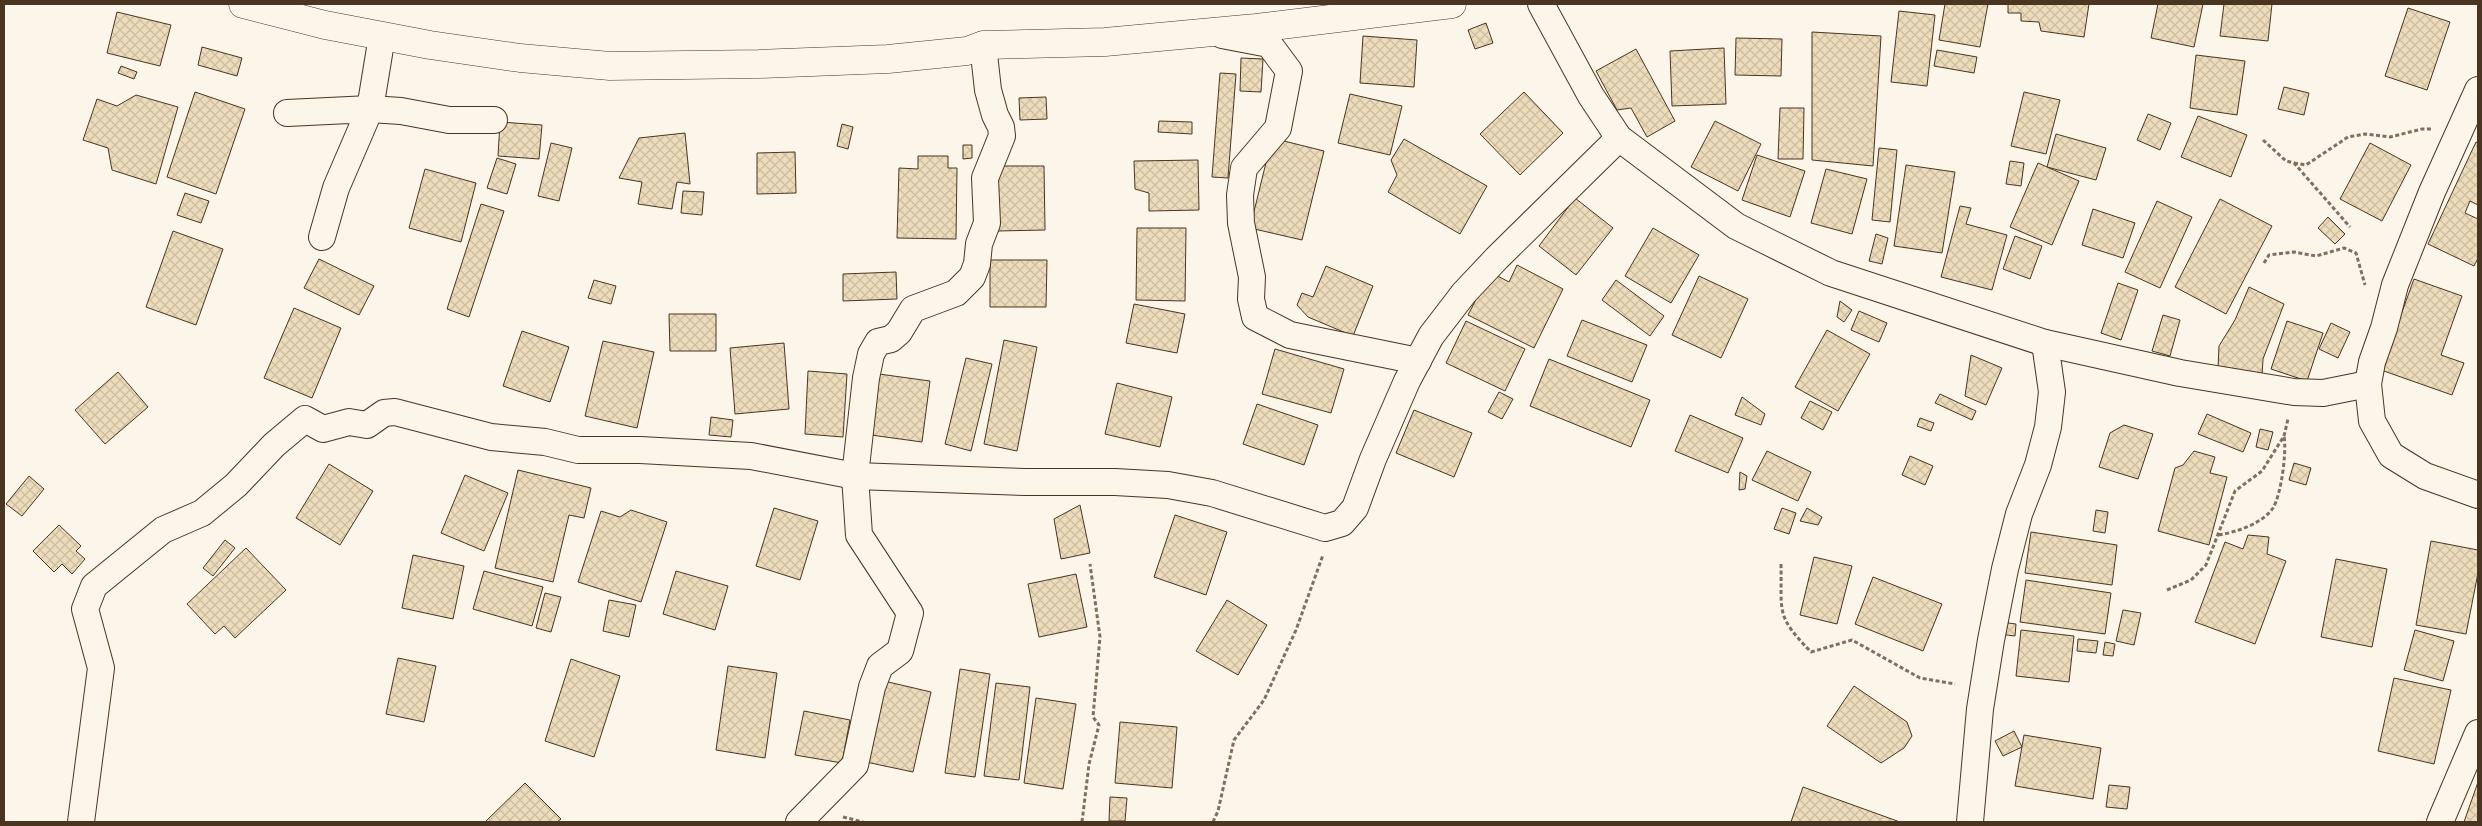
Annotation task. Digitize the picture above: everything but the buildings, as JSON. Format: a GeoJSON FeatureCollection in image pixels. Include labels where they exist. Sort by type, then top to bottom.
{"type":"FeatureCollection","features":[{"type":"Feature","properties":{"kind":"street"},"geometry":{"type":"LineString","coordinates":[[243,4],[324,25],[382,36],[520,58],[610,66],[759,64],[888,59],[967,51],[983,45],[1105,42],[1452,4]]}},
{"type":"Feature","properties":{"kind":"street"},"geometry":{"type":"LineString","coordinates":[[1541,4],[1591,96],[1619,138],[1736,226],[1831,273],[2045,343],[2180,373],[2294,392],[2323,393],[2368,384]]}},
{"type":"Feature","properties":{"kind":"street"},"geometry":{"type":"LineString","coordinates":[[1206,32],[1269,44],[1289,70],[1278,128],[1244,168],[1240,195],[1241,222],[1252,278],[1251,299],[1255,317],[1290,335],[1418,361]]}},
{"type":"Feature","properties":{"kind":"street"},"geometry":{"type":"LineString","coordinates":[[322,238],[336,188],[370,108],[382,36]]}},
{"type":"Feature","properties":{"kind":"street"},"geometry":{"type":"LineString","coordinates":[[799,822],[855,765],[872,687],[880,666],[900,651],[910,613],[859,535],[855,476],[861,414],[871,354],[878,342],[891,339],[899,332],[913,309],[956,293],[967,284],[977,264],[979,244],[987,223],[985,178],[1002,136],[1002,127],[995,116],[988,90],[983,45]]}},
{"type":"Feature","properties":{"kind":"street"},"geometry":{"type":"LineString","coordinates":[[2478,90],[2432,192],[2395,285],[2372,362],[2368,384],[2372,421],[2391,455],[2425,476],[2478,495]]}},
{"type":"Feature","properties":{"kind":"street"},"geometry":{"type":"LineString","coordinates":[[287,112],[370,108],[401,111],[449,120],[494,120]]}},
{"type":"Feature","properties":{"kind":"street"},"geometry":{"type":"LineString","coordinates":[[81,822],[101,668],[85,609],[94,586],[136,554],[163,530],[202,513],[236,485],[274,445],[305,419],[323,429],[349,422],[367,425],[384,413],[395,412],[491,438],[545,442],[578,450],[640,450],[751,456],[855,476],[1168,485],[1212,493],[1325,528],[1334,527],[1347,519],[1355,508],[1373,459],[1430,336],[1464,293],[1619,138]]}},
{"type":"Feature","properties":{"kind":"street"},"geometry":{"type":"LineString","coordinates":[[1970,822],[1983,689],[2005,569],[2019,514],[2038,465],[2048,427],[2052,392],[2045,343]]}},
{"type":"Feature","properties":{"kind":"street"},"geometry":{"type":"LineString","coordinates":[[2052,392],[2079,350]]}},
{"type":"Feature","properties":{"kind":"street"},"geometry":{"type":"LineString","coordinates":[[2440,822],[2478,733]]}},
{"type":"Feature","properties":{"kind":"path"},"geometry":{"type":"LineString","coordinates":[[2263,140],[2286,160],[2306,165],[2348,137],[2365,134],[2390,138],[2422,129],[2459,132]]}},
{"type":"Feature","properties":{"kind":"path"},"geometry":{"type":"LineString","coordinates":[[2294,163],[2350,227]]}},
{"type":"Feature","properties":{"kind":"path"},"geometry":{"type":"LineString","coordinates":[[2264,263],[2270,255],[2283,253],[2294,252],[2316,256],[2344,248],[2350,250],[2356,253],[2366,288],[2388,311]]}},
{"type":"Feature","properties":{"kind":"path"},"geometry":{"type":"LineString","coordinates":[[2167,590],[2191,580],[2206,564],[2235,492],[2262,471],[2284,436],[2294,392]]}},
{"type":"Feature","properties":{"kind":"path"},"geometry":{"type":"LineString","coordinates":[[2218,536],[2246,528],[2273,508],[2282,476],[2286,448],[2284,436]]}},
{"type":"Feature","properties":{"kind":"path"},"geometry":{"type":"LineString","coordinates":[[1214,822],[1234,740],[1264,700],[1296,630],[1334,527]]}},
{"type":"Feature","properties":{"kind":"path"},"geometry":{"type":"LineString","coordinates":[[1082,822],[1089,764],[1099,725],[1093,717],[1100,637],[1090,564]]}},
{"type":"Feature","properties":{"kind":"path"},"geometry":{"type":"LineString","coordinates":[[1781,564],[1780,603],[1784,619],[1792,632],[1812,652],[1852,640],[1920,678],[1983,689]]}}]}
